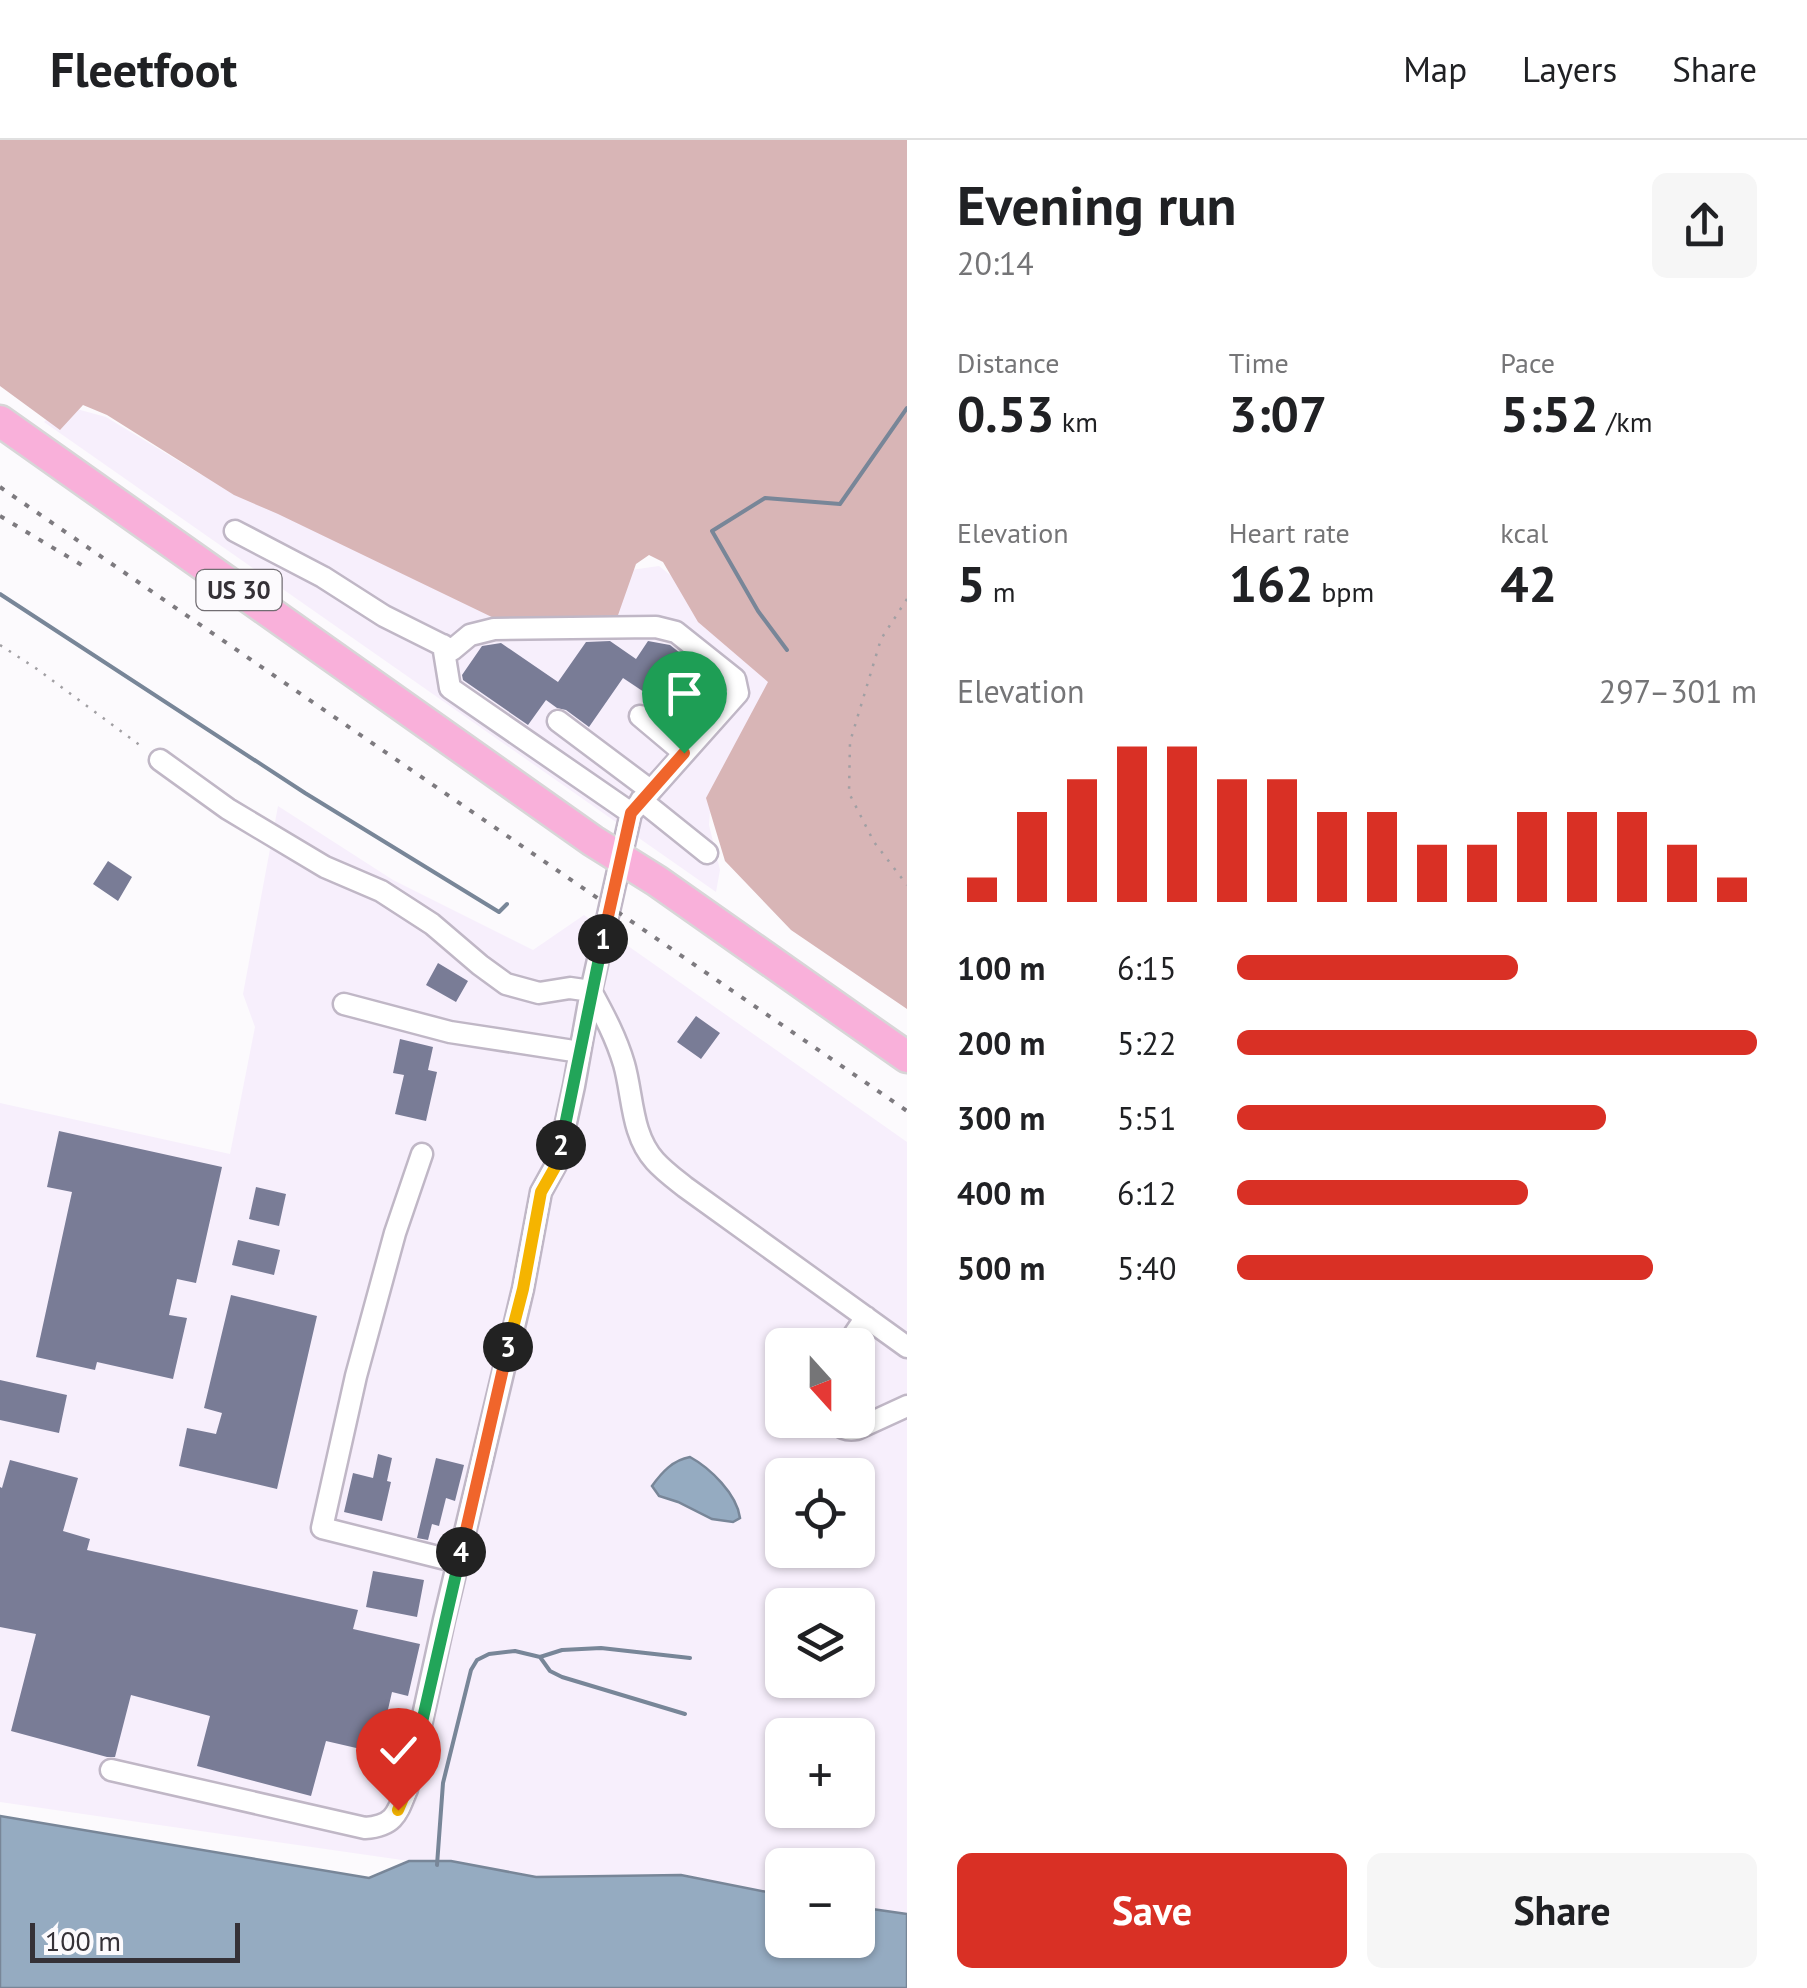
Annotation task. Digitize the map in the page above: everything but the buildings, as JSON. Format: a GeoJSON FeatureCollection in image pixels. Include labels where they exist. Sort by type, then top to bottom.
{"type":"FeatureCollection","features":[{"type":"Feature","properties":{"kind":"highway","name":"US 30"},"geometry":{"type":"LineString","coordinates":[[0,421],[907,1056]]}},
{"type":"Feature","properties":{"kind":"lane"},"geometry":{"type":"LineString","coordinates":[[112,1770],[365,1828],[381,1827],[398,1810],[407,1789],[523,1289],[541,1192],[558,1162],[619,858],[641,801],[738,693],[736,679],[676,632],[656,627],[494,629],[470,635],[452,650],[235,531]]}},
{"type":"Feature","properties":{"kind":"lane"},"geometry":{"type":"LineString","coordinates":[[443,646],[450,688],[641,801]]}},
{"type":"Feature","properties":{"kind":"lane"},"geometry":{"type":"LineString","coordinates":[[640,716],[684,753]]}},
{"type":"Feature","properties":{"kind":"lane"},"geometry":{"type":"LineString","coordinates":[[558,721],[641,801],[708,853]]}},
{"type":"Feature","properties":{"kind":"lane"},"geometry":{"type":"LineString","coordinates":[[160,760],[228,809],[326,868],[381,890],[420,915],[506,984],[539,993],[570,988],[591,991]]}},
{"type":"Feature","properties":{"kind":"lane"},"geometry":{"type":"LineString","coordinates":[[591,991],[612,1029],[636,1123],[653,1160],[907,1347]]}},
{"type":"Feature","properties":{"kind":"lane"},"geometry":{"type":"LineString","coordinates":[[344,1004],[450,1032],[580,1052]]}},
{"type":"Feature","properties":{"kind":"lane"},"geometry":{"type":"LineString","coordinates":[[422,1154],[395,1233],[356,1376],[322,1528],[458,1562]]}},
{"type":"Feature","properties":{"kind":"lane"},"geometry":{"type":"LineString","coordinates":[[859,1328],[866,1318]]}},
{"type":"Feature","properties":{"kind":"lane"},"geometry":{"type":"LineString","coordinates":[[875,1421],[907,1406]]}},
{"type":"Feature","properties":{"kind":"path"},"geometry":{"type":"LineString","coordinates":[[907,599],[881,638],[850,742],[848,793],[874,842],[907,885]]}},
{"type":"Feature","properties":{"kind":"path"},"geometry":{"type":"LineString","coordinates":[[0,645],[160,760]]}},
{"type":"Feature","properties":{"kind":"shaded area"},"geometry":{"type":"Polygon","coordinates":[[[0,140],[907,140],[907,1009],[791,930],[725,861],[706,798],[768,682],[698,622],[663,562],[649,555],[636,564],[617,618],[498,620],[234,495],[107,415],[83,405],[60,430],[0,386],[0,140]]]}},
{"type":"Feature","properties":{"kind":"shaded area"},"geometry":{"type":"Polygon","coordinates":[[[62,405],[106,417],[200,474],[270,505],[567,579],[659,566],[794,673],[711,797],[709,825],[720,870],[716,892],[44,422],[62,405]]]}},
{"type":"Feature","properties":{"kind":"shaded area"},"geometry":{"type":"Polygon","coordinates":[[[278,806],[393,880],[533,950],[584,915],[907,1142],[907,1914],[875,1909],[875,1848],[765,1848],[765,1892],[681,1875],[536,1877],[451,1861],[409,1861],[0,1802],[0,1103],[230,1154],[255,1027],[243,994],[278,806]]]}},
{"type":"Feature","properties":{"kind":"water"},"geometry":{"type":"Polygon","coordinates":[[[690,1457],[721,1483],[734,1500],[740,1518],[733,1522],[712,1519],[659,1496],[652,1486],[673,1464],[690,1457]]]}},
{"type":"Feature","properties":{"kind":"water"},"geometry":{"type":"Polygon","coordinates":[[[0,1816],[369,1878],[409,1861],[451,1861],[536,1877],[681,1875],[765,1892],[765,1958],[875,1958],[875,1909],[907,1914],[907,1988],[0,1988],[0,1816]]]}},
{"type":"Feature","properties":{"kind":"waterway"},"geometry":{"type":"LineString","coordinates":[[787,650],[758,611],[712,531],[765,498],[840,504],[907,408]]}},
{"type":"Feature","properties":{"kind":"waterway"},"geometry":{"type":"LineString","coordinates":[[0,594],[305,793],[499,912],[507,904]]}},
{"type":"Feature","properties":{"kind":"waterway"},"geometry":{"type":"LineString","coordinates":[[437,1865],[443,1783],[471,1670],[477,1660],[489,1654],[515,1651],[540,1657],[562,1650],[601,1648],[690,1658]]}},
{"type":"Feature","properties":{"kind":"waterway"},"geometry":{"type":"LineString","coordinates":[[540,1657],[550,1671],[562,1677],[685,1714]]}},
{"type":"Feature","properties":{"kind":"railway"},"geometry":{"type":"LineString","coordinates":[[0,487],[907,1111]]}},
{"type":"Feature","properties":{"kind":"railway"},"geometry":{"type":"LineString","coordinates":[[0,516],[85,567]]}},
{"type":"Feature","properties":{"kind":"route"},"geometry":{"type":"LineString","coordinates":[[398,1810],[407,1789],[484,1458],[541,1192],[558,1162],[631,813],[684,753]]}}]}
